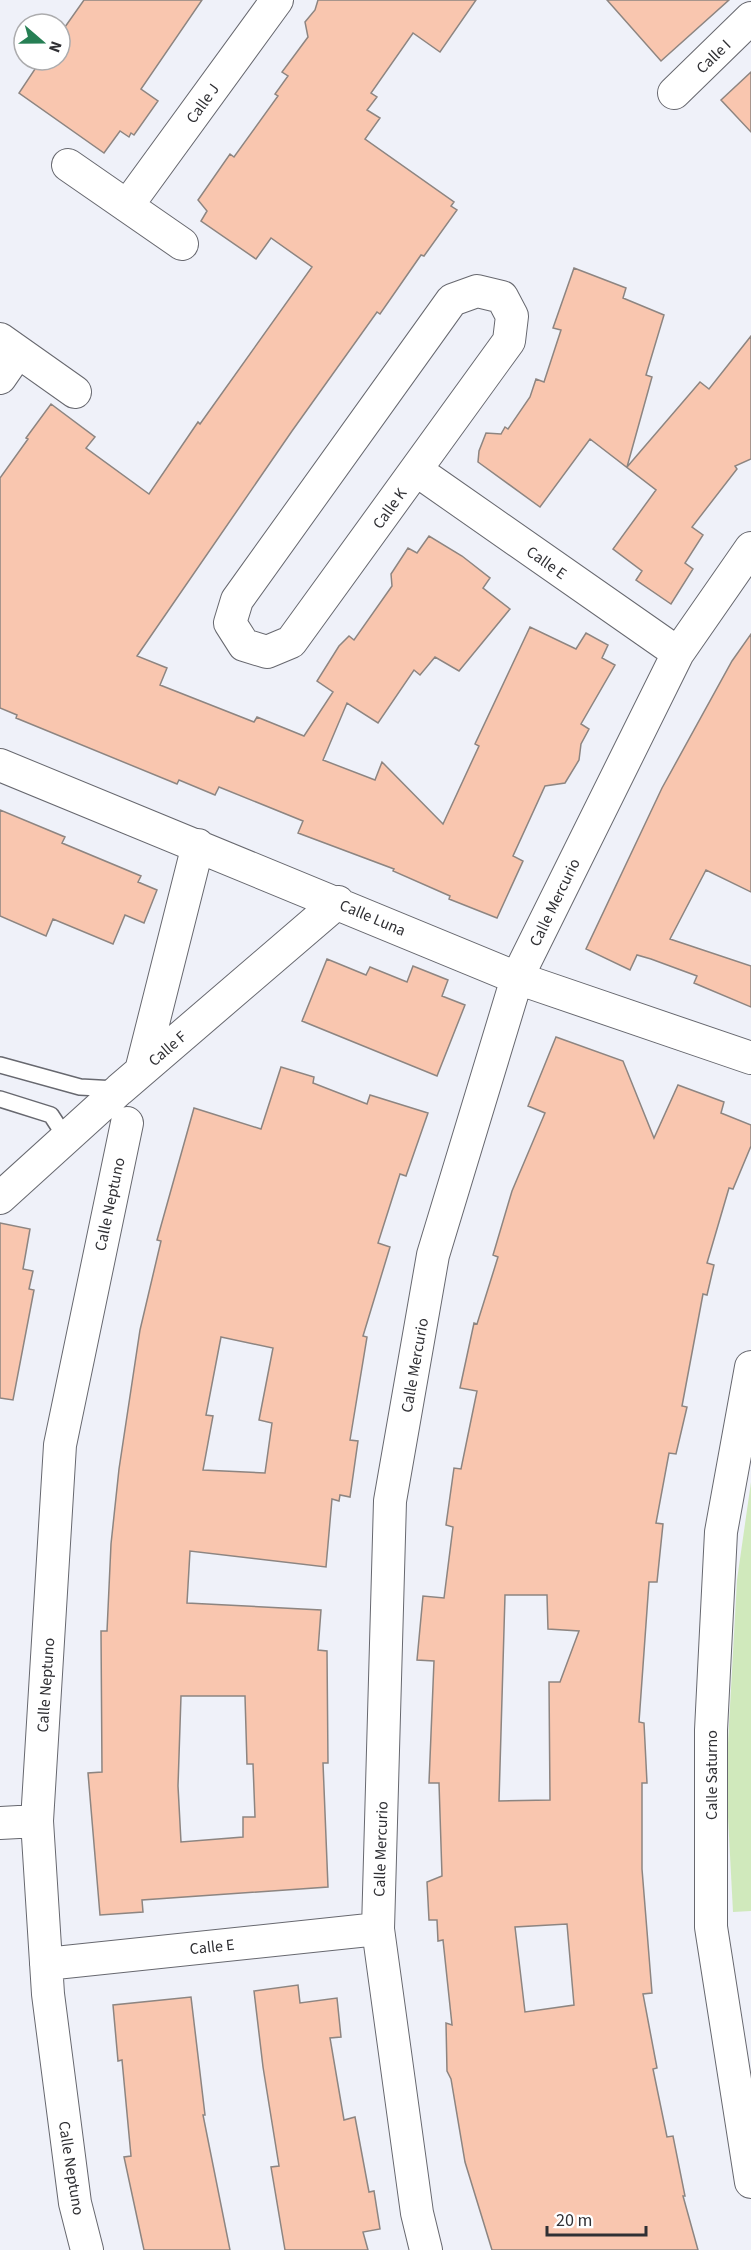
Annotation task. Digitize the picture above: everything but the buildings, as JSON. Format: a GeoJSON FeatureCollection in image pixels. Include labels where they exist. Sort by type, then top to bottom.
{"type":"FeatureCollection","features":[{"type":"Feature","properties":{"kind":"street","name":"Calle J"},"geometry":{"type":"LineString","coordinates":[[127,206],[277,0]]}},
{"type":"Feature","properties":{"kind":"street","name":"Calle I"},"geometry":{"type":"LineString","coordinates":[[674,93],[751,18]]}},
{"type":"Feature","properties":{"kind":"street"},"geometry":{"type":"LineString","coordinates":[[68,165],[182,244]]}},
{"type":"Feature","properties":{"kind":"street","name":"Calle K"},"geometry":{"type":"LineString","coordinates":[[477,291],[502,297],[512,316],[509,341],[416,470],[291,642],[267,652],[244,645],[230,623],[237,600],[452,300],[477,291]]}},
{"type":"Feature","properties":{"kind":"street"},"geometry":{"type":"LineString","coordinates":[[0,378],[9,346],[75,392]]}},
{"type":"Feature","properties":{"kind":"street","name":"Calle E"},"geometry":{"type":"LineString","coordinates":[[416,470],[678,653]]}},
{"type":"Feature","properties":{"kind":"street","name":"Calle Mercurio"},"geometry":{"type":"LineString","coordinates":[[426,2250],[417,2213],[378,1929],[390,1501],[433,1255],[517,978],[678,653],[751,548]]}},
{"type":"Feature","properties":{"kind":"street","name":"Calle Luna"},"geometry":{"type":"LineString","coordinates":[[0,765],[338,902],[517,978],[751,1058]]}},
{"type":"Feature","properties":{"kind":"street"},"geometry":{"type":"LineString","coordinates":[[130,1080],[198,845]]}},
{"type":"Feature","properties":{"kind":"street","name":"Calle F"},"geometry":{"type":"LineString","coordinates":[[0,1198],[130,1080],[338,902]]}},
{"type":"Feature","properties":{"kind":"street","name":"Calle Neptuno"},"geometry":{"type":"LineString","coordinates":[[87,2250],[75,2203],[46,1964],[37,1821],[60,1445],[126,1123]]}},
{"type":"Feature","properties":{"kind":"street","name":"Calle Saturno"},"geometry":{"type":"LineString","coordinates":[[751,1367],[721,1532],[711,1730],[711,1928],[751,2182]]}},
{"type":"Feature","properties":{"kind":"street"},"geometry":{"type":"LineString","coordinates":[[0,1823],[37,1821]]}},
{"type":"Feature","properties":{"kind":"street","name":"Calle E"},"geometry":{"type":"LineString","coordinates":[[46,1964],[378,1929]]}},
{"type":"Feature","properties":{"kind":"lane"},"geometry":{"type":"LineString","coordinates":[[0,1065],[80,1087],[130,1080]]}},
{"type":"Feature","properties":{"kind":"lane"},"geometry":{"type":"LineString","coordinates":[[0,1099],[51,1115],[66,1138]]}},
{"type":"Feature","properties":{"kind":"green space"},"geometry":{"type":"Polygon","coordinates":[[[751,1482],[751,1911],[733,1912],[726,1779],[737,1580],[751,1482]]]}}]}
